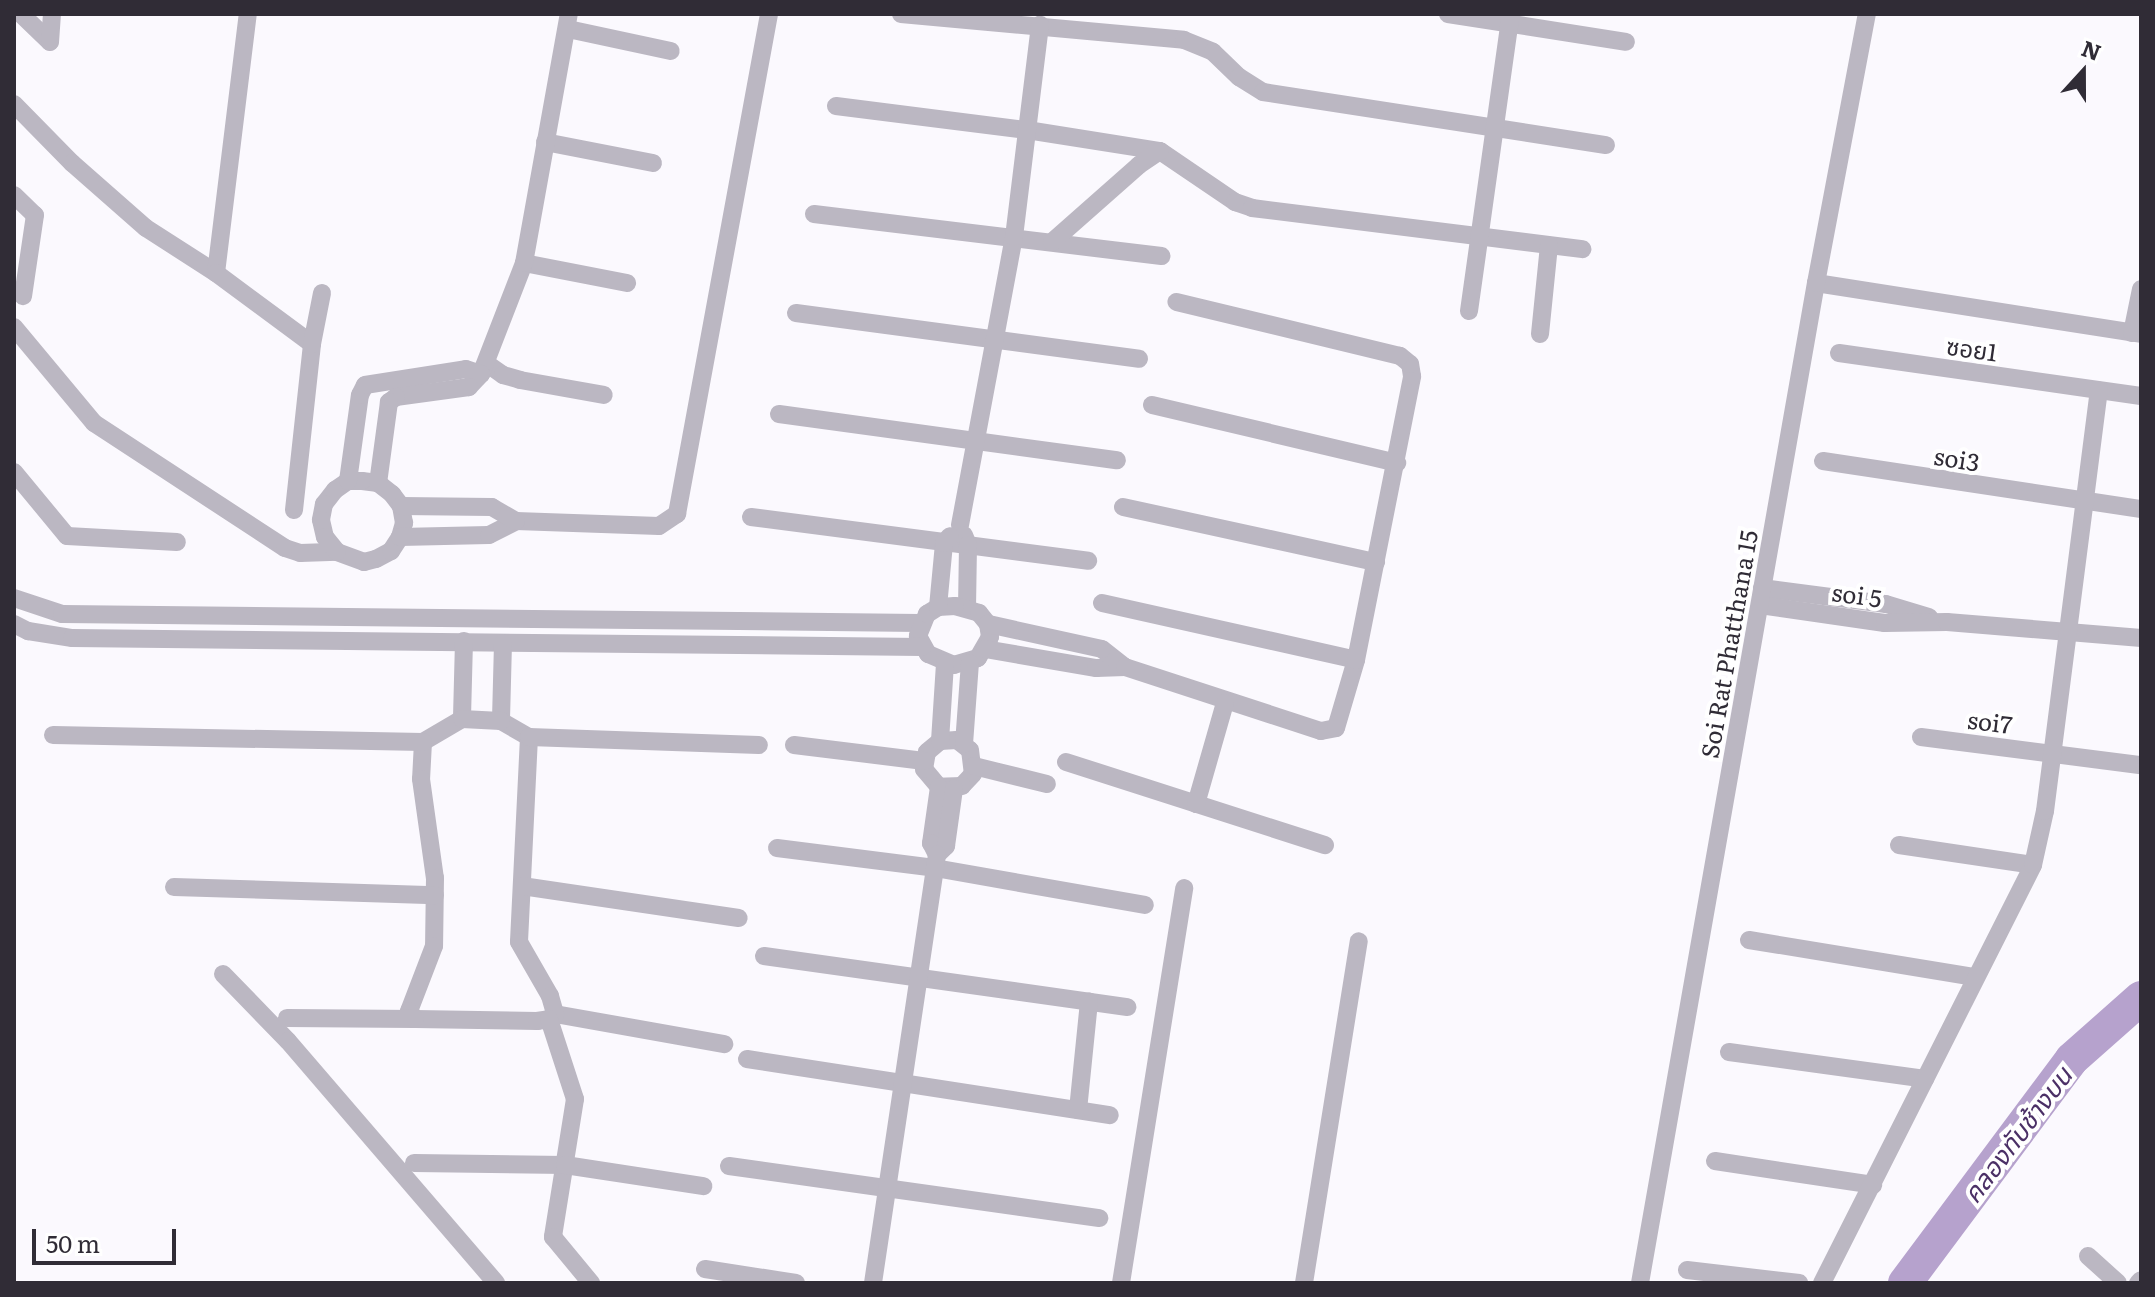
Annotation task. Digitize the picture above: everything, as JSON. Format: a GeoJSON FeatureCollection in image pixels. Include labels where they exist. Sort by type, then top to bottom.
{"type":"FeatureCollection","features":[{"type":"Feature","properties":{"kind":"street"},"geometry":{"type":"LineString","coordinates":[[21,14],[50,42],[52,14]]}},
{"type":"Feature","properties":{"kind":"street"},"geometry":{"type":"LineString","coordinates":[[216,273],[248,14]]}},
{"type":"Feature","properties":{"kind":"street"},"geometry":{"type":"LineString","coordinates":[[401,506],[492,507],[516,521],[659,526],[677,514],[769,14]]}},
{"type":"Feature","properties":{"kind":"street"},"geometry":{"type":"LineString","coordinates":[[901,14],[1040,25],[1199,43],[1263,92],[1606,145]]}},
{"type":"Feature","properties":{"kind":"street"},"geometry":{"type":"LineString","coordinates":[[1448,14],[1510,19],[1626,42]]}},
{"type":"Feature","properties":{"kind":"street","name":"Soi Rat Phatthana 15"},"geometry":{"type":"LineString","coordinates":[[1640,1283],[1816,283],[1867,14]]}},
{"type":"Feature","properties":{"kind":"street"},"geometry":{"type":"LineString","coordinates":[[1469,311],[1510,19]]}},
{"type":"Feature","properties":{"kind":"street"},"geometry":{"type":"LineString","coordinates":[[378,483],[389,402],[396,397],[469,387],[484,368],[524,263],[568,21],[671,51]]}},
{"type":"Feature","properties":{"kind":"street"},"geometry":{"type":"LineString","coordinates":[[922,647],[918,636],[920,623],[938,607],[944,543],[960,525],[976,441],[1014,237],[1040,25]]}},
{"type":"Feature","properties":{"kind":"street"},"geometry":{"type":"LineString","coordinates":[[14,104],[72,163],[146,228],[216,273],[312,344]]}},
{"type":"Feature","properties":{"kind":"street"},"geometry":{"type":"LineString","coordinates":[[836,106],[1027,130],[1160,151],[1179,161],[1235,202],[1252,208],[1582,249]]}},
{"type":"Feature","properties":{"kind":"street"},"geometry":{"type":"LineString","coordinates":[[545,142],[653,163]]}},
{"type":"Feature","properties":{"kind":"street"},"geometry":{"type":"LineString","coordinates":[[1052,242],[1139,165],[1160,151]]}},
{"type":"Feature","properties":{"kind":"street"},"geometry":{"type":"LineString","coordinates":[[14,195],[35,215],[23,296]]}},
{"type":"Feature","properties":{"kind":"street"},"geometry":{"type":"LineString","coordinates":[[814,214],[1161,256]]}},
{"type":"Feature","properties":{"kind":"street"},"geometry":{"type":"LineString","coordinates":[[1540,334],[1549,245]]}},
{"type":"Feature","properties":{"kind":"street"},"geometry":{"type":"LineString","coordinates":[[524,263],[627,283]]}},
{"type":"Feature","properties":{"kind":"street"},"geometry":{"type":"LineString","coordinates":[[1816,283],[2136,334],[2141,289]]}},
{"type":"Feature","properties":{"kind":"street"},"geometry":{"type":"LineString","coordinates":[[294,510],[312,344],[322,293]]}},
{"type":"Feature","properties":{"kind":"street"},"geometry":{"type":"LineString","coordinates":[[988,624],[1102,649],[1125,667],[1225,703],[1330,731],[1338,726],[1356,660],[1397,463],[1412,376],[1410,364],[1400,356],[1176,302]]}},
{"type":"Feature","properties":{"kind":"street"},"geometry":{"type":"LineString","coordinates":[[796,313],[1139,359]]}},
{"type":"Feature","properties":{"kind":"street"},"geometry":{"type":"LineString","coordinates":[[14,327],[94,423],[285,548],[300,553],[337,552],[364,562],[391,551],[404,523],[401,506],[378,483],[348,481]]}},
{"type":"Feature","properties":{"kind":"street","name":"ซอย1"},"geometry":{"type":"LineString","coordinates":[[1839,353],[2141,396]]}},
{"type":"Feature","properties":{"kind":"street"},"geometry":{"type":"LineString","coordinates":[[337,552],[325,537],[321,520],[324,504],[348,481],[360,395],[365,385],[484,368],[520,380],[604,395]]}},
{"type":"Feature","properties":{"kind":"street"},"geometry":{"type":"LineString","coordinates":[[1822,1283],[2033,865],[2045,811],[2099,390]]}},
{"type":"Feature","properties":{"kind":"street"},"geometry":{"type":"LineString","coordinates":[[1152,405],[1397,463]]}},
{"type":"Feature","properties":{"kind":"street"},"geometry":{"type":"LineString","coordinates":[[779,414],[1117,460]]}},
{"type":"Feature","properties":{"kind":"street","name":"soi3"},"geometry":{"type":"LineString","coordinates":[[1823,461],[2141,509]]}},
{"type":"Feature","properties":{"kind":"street"},"geometry":{"type":"LineString","coordinates":[[14,472],[67,536],[177,542]]}},
{"type":"Feature","properties":{"kind":"street"},"geometry":{"type":"LineString","coordinates":[[1123,507],[1376,562]]}},
{"type":"Feature","properties":{"kind":"street"},"geometry":{"type":"LineString","coordinates":[[751,517],[1088,561]]}},
{"type":"Feature","properties":{"kind":"street"},"geometry":{"type":"LineString","coordinates":[[400,537],[489,535],[516,521]]}},
{"type":"Feature","properties":{"kind":"street"},"geometry":{"type":"LineString","coordinates":[[960,525],[968,545],[967,608]]}},
{"type":"Feature","properties":{"kind":"street","name":"soi 5"},"geometry":{"type":"LineString","coordinates":[[1761,596],[1886,604],[1947,622],[2068,629],[2141,638]]}},
{"type":"Feature","properties":{"kind":"street"},"geometry":{"type":"LineString","coordinates":[[14,598],[62,614],[920,623]]}},
{"type":"Feature","properties":{"kind":"street"},"geometry":{"type":"LineString","coordinates":[[1102,603],[1356,660]]}},
{"type":"Feature","properties":{"kind":"street"},"geometry":{"type":"LineString","coordinates":[[938,607],[967,608],[979,613],[988,624],[990,637],[985,649],[970,663],[964,744]]}},
{"type":"Feature","properties":{"kind":"street"},"geometry":{"type":"LineString","coordinates":[[492,619],[497,643],[501,721]]}},
{"type":"Feature","properties":{"kind":"street"},"geometry":{"type":"LineString","coordinates":[[14,624],[28,631],[72,638],[922,647],[945,663],[970,663]]}},
{"type":"Feature","properties":{"kind":"street"},"geometry":{"type":"LineString","coordinates":[[462,719],[464,641]]}},
{"type":"Feature","properties":{"kind":"street"},"geometry":{"type":"LineString","coordinates":[[985,649],[1096,668],[1125,667]]}},
{"type":"Feature","properties":{"kind":"street"},"geometry":{"type":"LineString","coordinates":[[940,741],[945,663]]}},
{"type":"Feature","properties":{"kind":"street"},"geometry":{"type":"LineString","coordinates":[[1196,804],[1225,703]]}},
{"type":"Feature","properties":{"kind":"street"},"geometry":{"type":"LineString","coordinates":[[53,735],[423,742],[462,719],[501,721],[529,737],[759,745]]}},
{"type":"Feature","properties":{"kind":"street"},"geometry":{"type":"LineString","coordinates":[[529,737],[519,942],[550,996],[552,1017],[575,1099],[553,1237],[591,1283]]}},
{"type":"Feature","properties":{"kind":"street","name":"soi7"},"geometry":{"type":"LineString","coordinates":[[1921,737],[2141,765]]}},
{"type":"Feature","properties":{"kind":"street"},"geometry":{"type":"LineString","coordinates":[[957,740],[970,750],[974,766],[968,781],[946,788],[927,776],[924,761],[927,752],[940,741],[957,740]]}},
{"type":"Feature","properties":{"kind":"street"},"geometry":{"type":"LineString","coordinates":[[415,1019],[409,1007],[434,946],[435,895],[421,779],[423,742]]}},
{"type":"Feature","properties":{"kind":"street"},"geometry":{"type":"LineString","coordinates":[[794,745],[924,761]]}},
{"type":"Feature","properties":{"kind":"street"},"geometry":{"type":"LineString","coordinates":[[1066,762],[1325,845]]}},
{"type":"Feature","properties":{"kind":"street"},"geometry":{"type":"LineString","coordinates":[[974,766],[1047,784]]}},
{"type":"Feature","properties":{"kind":"street"},"geometry":{"type":"LineString","coordinates":[[873,1283],[936,862],[946,846],[946,788]]}},
{"type":"Feature","properties":{"kind":"street"},"geometry":{"type":"LineString","coordinates":[[1899,845],[2033,865]]}},
{"type":"Feature","properties":{"kind":"street"},"geometry":{"type":"LineString","coordinates":[[777,848],[936,862],[1145,905]]}},
{"type":"Feature","properties":{"kind":"street"},"geometry":{"type":"LineString","coordinates":[[522,886],[739,918]]}},
{"type":"Feature","properties":{"kind":"street"},"geometry":{"type":"LineString","coordinates":[[174,887],[435,895]]}},
{"type":"Feature","properties":{"kind":"street"},"geometry":{"type":"LineString","coordinates":[[1121,1283],[1184,888]]}},
{"type":"Feature","properties":{"kind":"street"},"geometry":{"type":"LineString","coordinates":[[1749,940],[1975,977]]}},
{"type":"Feature","properties":{"kind":"street"},"geometry":{"type":"LineString","coordinates":[[1304,1283],[1359,941]]}},
{"type":"Feature","properties":{"kind":"street"},"geometry":{"type":"LineString","coordinates":[[764,956],[1127,1007]]}},
{"type":"Feature","properties":{"kind":"street"},"geometry":{"type":"LineString","coordinates":[[223,974],[288,1041],[496,1283]]}},
{"type":"Feature","properties":{"kind":"street"},"geometry":{"type":"LineString","coordinates":[[1078,1110],[1089,1002]]}},
{"type":"Feature","properties":{"kind":"street"},"geometry":{"type":"LineString","coordinates":[[287,1018],[552,1017],[724,1044]]}},
{"type":"Feature","properties":{"kind":"street"},"geometry":{"type":"LineString","coordinates":[[1729,1052],[1925,1079]]}},
{"type":"Feature","properties":{"kind":"street"},"geometry":{"type":"LineString","coordinates":[[747,1059],[1110,1115]]}},
{"type":"Feature","properties":{"kind":"street"},"geometry":{"type":"LineString","coordinates":[[1715,1161],[1873,1185]]}},
{"type":"Feature","properties":{"kind":"street"},"geometry":{"type":"LineString","coordinates":[[414,1163],[565,1165],[703,1186]]}},
{"type":"Feature","properties":{"kind":"street"},"geometry":{"type":"LineString","coordinates":[[729,1166],[1099,1218]]}},
{"type":"Feature","properties":{"kind":"street"},"geometry":{"type":"LineString","coordinates":[[2088,1256],[2118,1283]]}},
{"type":"Feature","properties":{"kind":"street"},"geometry":{"type":"LineString","coordinates":[[705,1269],[796,1283]]}},
{"type":"Feature","properties":{"kind":"street"},"geometry":{"type":"LineString","coordinates":[[1687,1270],[1799,1283]]}},
{"type":"Feature","properties":{"kind":"waterway","name":"คลองทับช้างบน"},"geometry":{"type":"LineString","coordinates":[[1905,1283],[2072,1059],[2141,998]]}}]}
